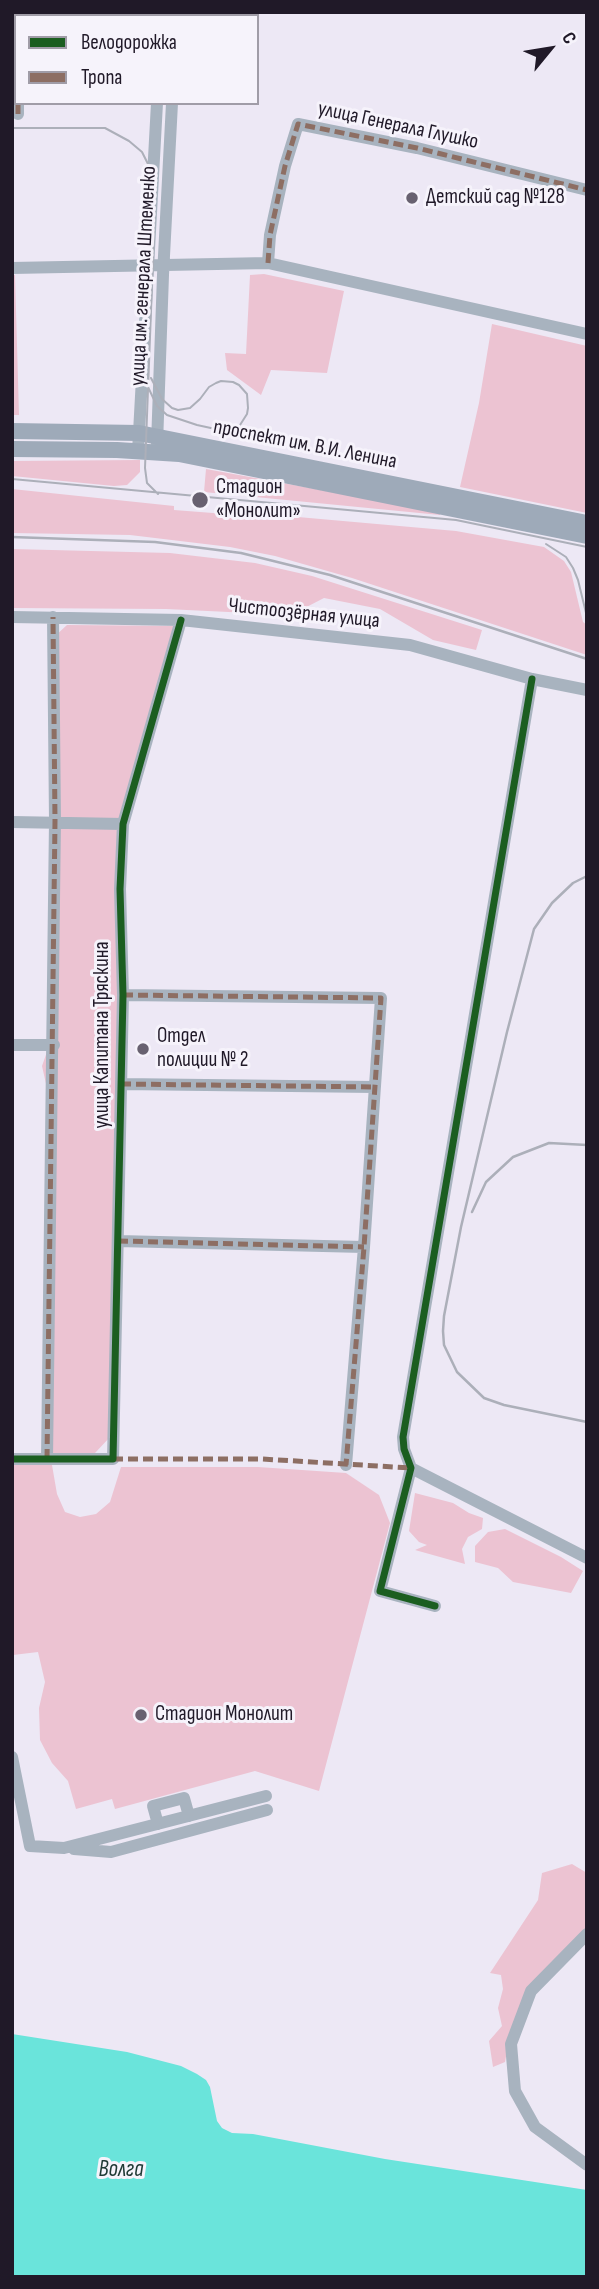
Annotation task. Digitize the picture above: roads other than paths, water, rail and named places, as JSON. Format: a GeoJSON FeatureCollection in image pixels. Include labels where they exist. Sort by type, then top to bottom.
{"type":"FeatureCollection","features":[{"type":"Feature","properties":{"kind":"main road","name":"проспект им. В.И. Ленина"},"geometry":{"type":"LineString","coordinates":[[12,431],[139,433],[179,454],[587,536]]}},
{"type":"Feature","properties":{"kind":"main road","name":"проспект им. В.И. Ленина"},"geometry":{"type":"LineString","coordinates":[[12,449],[138,451],[157,444],[587,523]]}},
{"type":"Feature","properties":{"kind":"street","name":"улица им. генерала Штеменко"},"geometry":{"type":"LineString","coordinates":[[138,451],[157,105]]}},
{"type":"Feature","properties":{"kind":"street","name":"улица им. генерала Штеменко"},"geometry":{"type":"LineString","coordinates":[[157,444],[172,105]]}},
{"type":"Feature","properties":{"kind":"street","name":"улица Генерала Глушко"},"geometry":{"type":"LineString","coordinates":[[268,263],[270,235],[285,166],[298,124],[417,148],[587,190]]}},
{"type":"Feature","properties":{"kind":"street"},"geometry":{"type":"LineString","coordinates":[[12,268],[268,263],[587,334]]}},
{"type":"Feature","properties":{"kind":"street","name":"Чистоозёрная улица"},"geometry":{"type":"LineString","coordinates":[[12,617],[181,620],[410,645],[532,679],[587,690]]}},
{"type":"Feature","properties":{"kind":"street"},"geometry":{"type":"LineString","coordinates":[[12,1459],[47,1459],[54,1045],[53,617]]}},
{"type":"Feature","properties":{"kind":"street","name":"улица Капитана Тряскина"},"geometry":{"type":"LineString","coordinates":[[47,1459],[113,1459],[123,995],[120,889],[123,824],[181,620]]}},
{"type":"Feature","properties":{"kind":"street"},"geometry":{"type":"LineString","coordinates":[[435,1606],[380,1591],[411,1468],[403,1437],[532,679]]}},
{"type":"Feature","properties":{"kind":"street"},"geometry":{"type":"LineString","coordinates":[[12,822],[123,824]]}},
{"type":"Feature","properties":{"kind":"street"},"geometry":{"type":"LineString","coordinates":[[123,995],[381,998],[346,1465]]}},
{"type":"Feature","properties":{"kind":"street"},"geometry":{"type":"LineString","coordinates":[[12,1045],[54,1045]]}},
{"type":"Feature","properties":{"kind":"street"},"geometry":{"type":"LineString","coordinates":[[121,1084],[376,1087]]}},
{"type":"Feature","properties":{"kind":"street"},"geometry":{"type":"LineString","coordinates":[[118,1241],[364,1247]]}},
{"type":"Feature","properties":{"kind":"street"},"geometry":{"type":"LineString","coordinates":[[411,1468],[587,1558]]}},
{"type":"Feature","properties":{"kind":"street"},"geometry":{"type":"LineString","coordinates":[[12,1757],[14,1779],[30,1846],[111,1852],[267,1810]]}},
{"type":"Feature","properties":{"kind":"street"},"geometry":{"type":"LineString","coordinates":[[64,1848],[266,1796]]}},
{"type":"Feature","properties":{"kind":"street"},"geometry":{"type":"LineString","coordinates":[[158,1824],[153,1806],[184,1798],[189,1815]]}},
{"type":"Feature","properties":{"kind":"street"},"geometry":{"type":"LineString","coordinates":[[169,1802],[174,1819]]}},
{"type":"Feature","properties":{"kind":"street"},"geometry":{"type":"LineString","coordinates":[[107,1837],[111,1852]]}},
{"type":"Feature","properties":{"kind":"street"},"geometry":{"type":"LineString","coordinates":[[587,1934],[531,1991],[512,2044],[515,2091],[535,2127],[587,2165]]}},
{"type":"Feature","properties":{"kind":"water","name":"Волга"},"geometry":{"type":"Polygon","coordinates":[[[12,2034],[127,2052],[181,2066],[206,2080],[217,2121],[222,2128],[232,2133],[253,2134],[385,2159],[587,2190],[587,2277],[12,2277],[12,2034]]]}},
{"type":"Feature","properties":{"kind":"tram line"},"geometry":{"type":"LineString","coordinates":[[12,128],[105,128],[129,141],[142,152],[156,180],[145,468],[147,483],[158,494]]}},
{"type":"Feature","properties":{"kind":"tram line"},"geometry":{"type":"LineString","coordinates":[[148,387],[157,406],[167,415],[197,425],[220,430],[233,429],[240,425],[247,414],[247,394],[233,382],[216,383],[190,408],[178,410],[162,399],[151,378]]}},
{"type":"Feature","properties":{"kind":"tram line"},"geometry":{"type":"LineString","coordinates":[[12,479],[456,520],[587,547]]}},
{"type":"Feature","properties":{"kind":"tram line"},"geometry":{"type":"LineString","coordinates":[[546,544],[566,557],[573,568],[587,617]]}},
{"type":"Feature","properties":{"kind":"railway"},"geometry":{"type":"LineString","coordinates":[[12,537],[155,542],[241,553],[330,575],[587,659]]}},
{"type":"Feature","properties":{"kind":"railway"},"geometry":{"type":"LineString","coordinates":[[587,876],[573,883],[552,903],[534,929],[461,1227],[443,1331],[444,1345],[457,1372],[484,1398],[504,1405],[587,1422]]}},
{"type":"Feature","properties":{"kind":"railway"},"geometry":{"type":"LineString","coordinates":[[472,1212],[486,1182],[513,1157],[549,1143],[587,1145]]}},
{"type":"Feature","properties":{"kind":"place","name":"Детский сад №128"},"geometry":{"type":"Point","coordinates":[412,198]}},
{"type":"Feature","properties":{"kind":"place","name":"Стадион «Монолит»"},"geometry":{"type":"Point","coordinates":[200,500]}},
{"type":"Feature","properties":{"kind":"place","name":"Отдел полиции № 2"},"geometry":{"type":"Point","coordinates":[143,1049]}},
{"type":"Feature","properties":{"kind":"place","name":"Стадион Монолит"},"geometry":{"type":"Point","coordinates":[141,1715]}}]}
